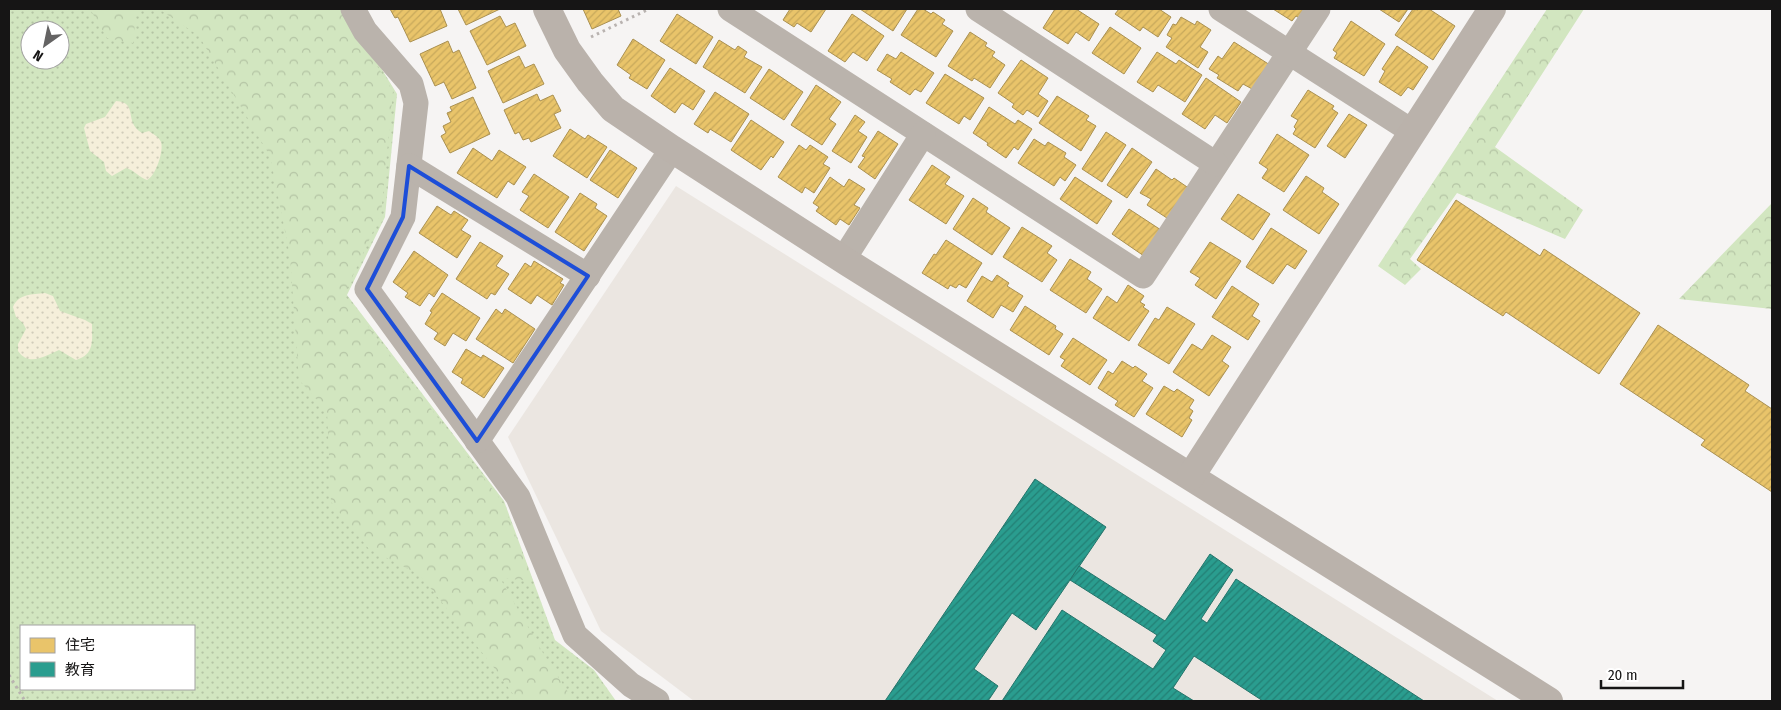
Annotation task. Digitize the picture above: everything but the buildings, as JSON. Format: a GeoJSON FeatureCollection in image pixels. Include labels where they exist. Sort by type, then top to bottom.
{"type":"FeatureCollection","features":[{"type":"Feature","properties":{"kind":"street"},"geometry":{"type":"LineString","coordinates":[[353,9],[364,31],[411,84],[416,103],[403,217],[367,289],[518,497],[575,635],[635,693],[657,701]]}},
{"type":"Feature","properties":{"kind":"street"},"geometry":{"type":"LineString","coordinates":[[547,9],[567,50],[590,82],[614,109],[843,260],[1549,701]]}},
{"type":"Feature","properties":{"kind":"street"},"geometry":{"type":"LineString","coordinates":[[730,9],[1143,276],[1318,9]]}},
{"type":"Feature","properties":{"kind":"street"},"geometry":{"type":"LineString","coordinates":[[978,9],[1216,164]]}},
{"type":"Feature","properties":{"kind":"street"},"geometry":{"type":"LineString","coordinates":[[1222,9],[1413,132]]}},
{"type":"Feature","properties":{"kind":"street"},"geometry":{"type":"LineString","coordinates":[[1191,476],[1492,9]]}},
{"type":"Feature","properties":{"kind":"street"},"geometry":{"type":"LineString","coordinates":[[843,260],[923,134]]}},
{"type":"Feature","properties":{"kind":"street"},"geometry":{"type":"LineString","coordinates":[[477,441],[672,149]]}},
{"type":"Feature","properties":{"kind":"street"},"geometry":{"type":"LineString","coordinates":[[409,166],[588,276]]}},
{"type":"Feature","properties":{"kind":"path"},"geometry":{"type":"LineString","coordinates":[[589,38],[649,9]]}},
{"type":"Feature","properties":{"kind":"path"},"geometry":{"type":"LineString","coordinates":[[9,675],[25,701]]}},
{"type":"Feature","properties":{"kind":"highlighted area"},"geometry":{"type":"Polygon","coordinates":[[[409,166],[588,276],[477,441],[367,289],[403,217],[409,166]]]}},
{"type":"Feature","properties":{"kind":"shaded area"},"geometry":{"type":"Polygon","coordinates":[[[676,186],[1498,701],[694,701],[601,631],[508,437],[676,186]]]}},
{"type":"Feature","properties":{"kind":"green space"},"geometry":{"type":"Polygon","coordinates":[[[9,9],[345,9],[397,94],[385,217],[347,295],[504,501],[555,640],[594,670],[616,701],[9,701],[9,9]]]}},
{"type":"Feature","properties":{"kind":"green space"},"geometry":{"type":"Polygon","coordinates":[[[90,9],[144,9],[136,13],[133,43],[107,38],[90,9]]]}},
{"type":"Feature","properties":{"kind":"green space"},"geometry":{"type":"Polygon","coordinates":[[[159,9],[341,9],[393,91],[381,214],[344,295],[503,503],[533,581],[500,578],[547,660],[574,701],[518,701],[492,665],[420,575],[369,549],[331,502],[327,411],[299,380],[290,256],[270,156],[199,36],[159,9]]]}},
{"type":"Feature","properties":{"kind":"green space"},"geometry":{"type":"Polygon","coordinates":[[[1547,9],[1584,9],[1495,147],[1583,210],[1565,239],[1457,193],[1410,259],[1421,269],[1405,285],[1378,266],[1547,9]]]}},
{"type":"Feature","properties":{"kind":"green space"},"geometry":{"type":"Polygon","coordinates":[[[1772,203],[1772,309],[1679,299],[1772,203]]]}},
{"type":"Feature","properties":{"kind":"sand"},"geometry":{"type":"Polygon","coordinates":[[[116,101],[127,105],[136,129],[142,133],[149,131],[161,142],[162,146],[158,162],[153,174],[147,180],[126,168],[112,176],[106,171],[104,162],[90,151],[84,128],[86,124],[105,117],[116,101]]]}},
{"type":"Feature","properties":{"kind":"sand"},"geometry":{"type":"Polygon","coordinates":[[[45,293],[53,296],[60,311],[92,324],[91,346],[87,354],[76,360],[59,350],[37,359],[32,359],[22,356],[18,351],[18,344],[26,329],[23,323],[16,317],[13,307],[22,297],[45,293]]]}}]}
